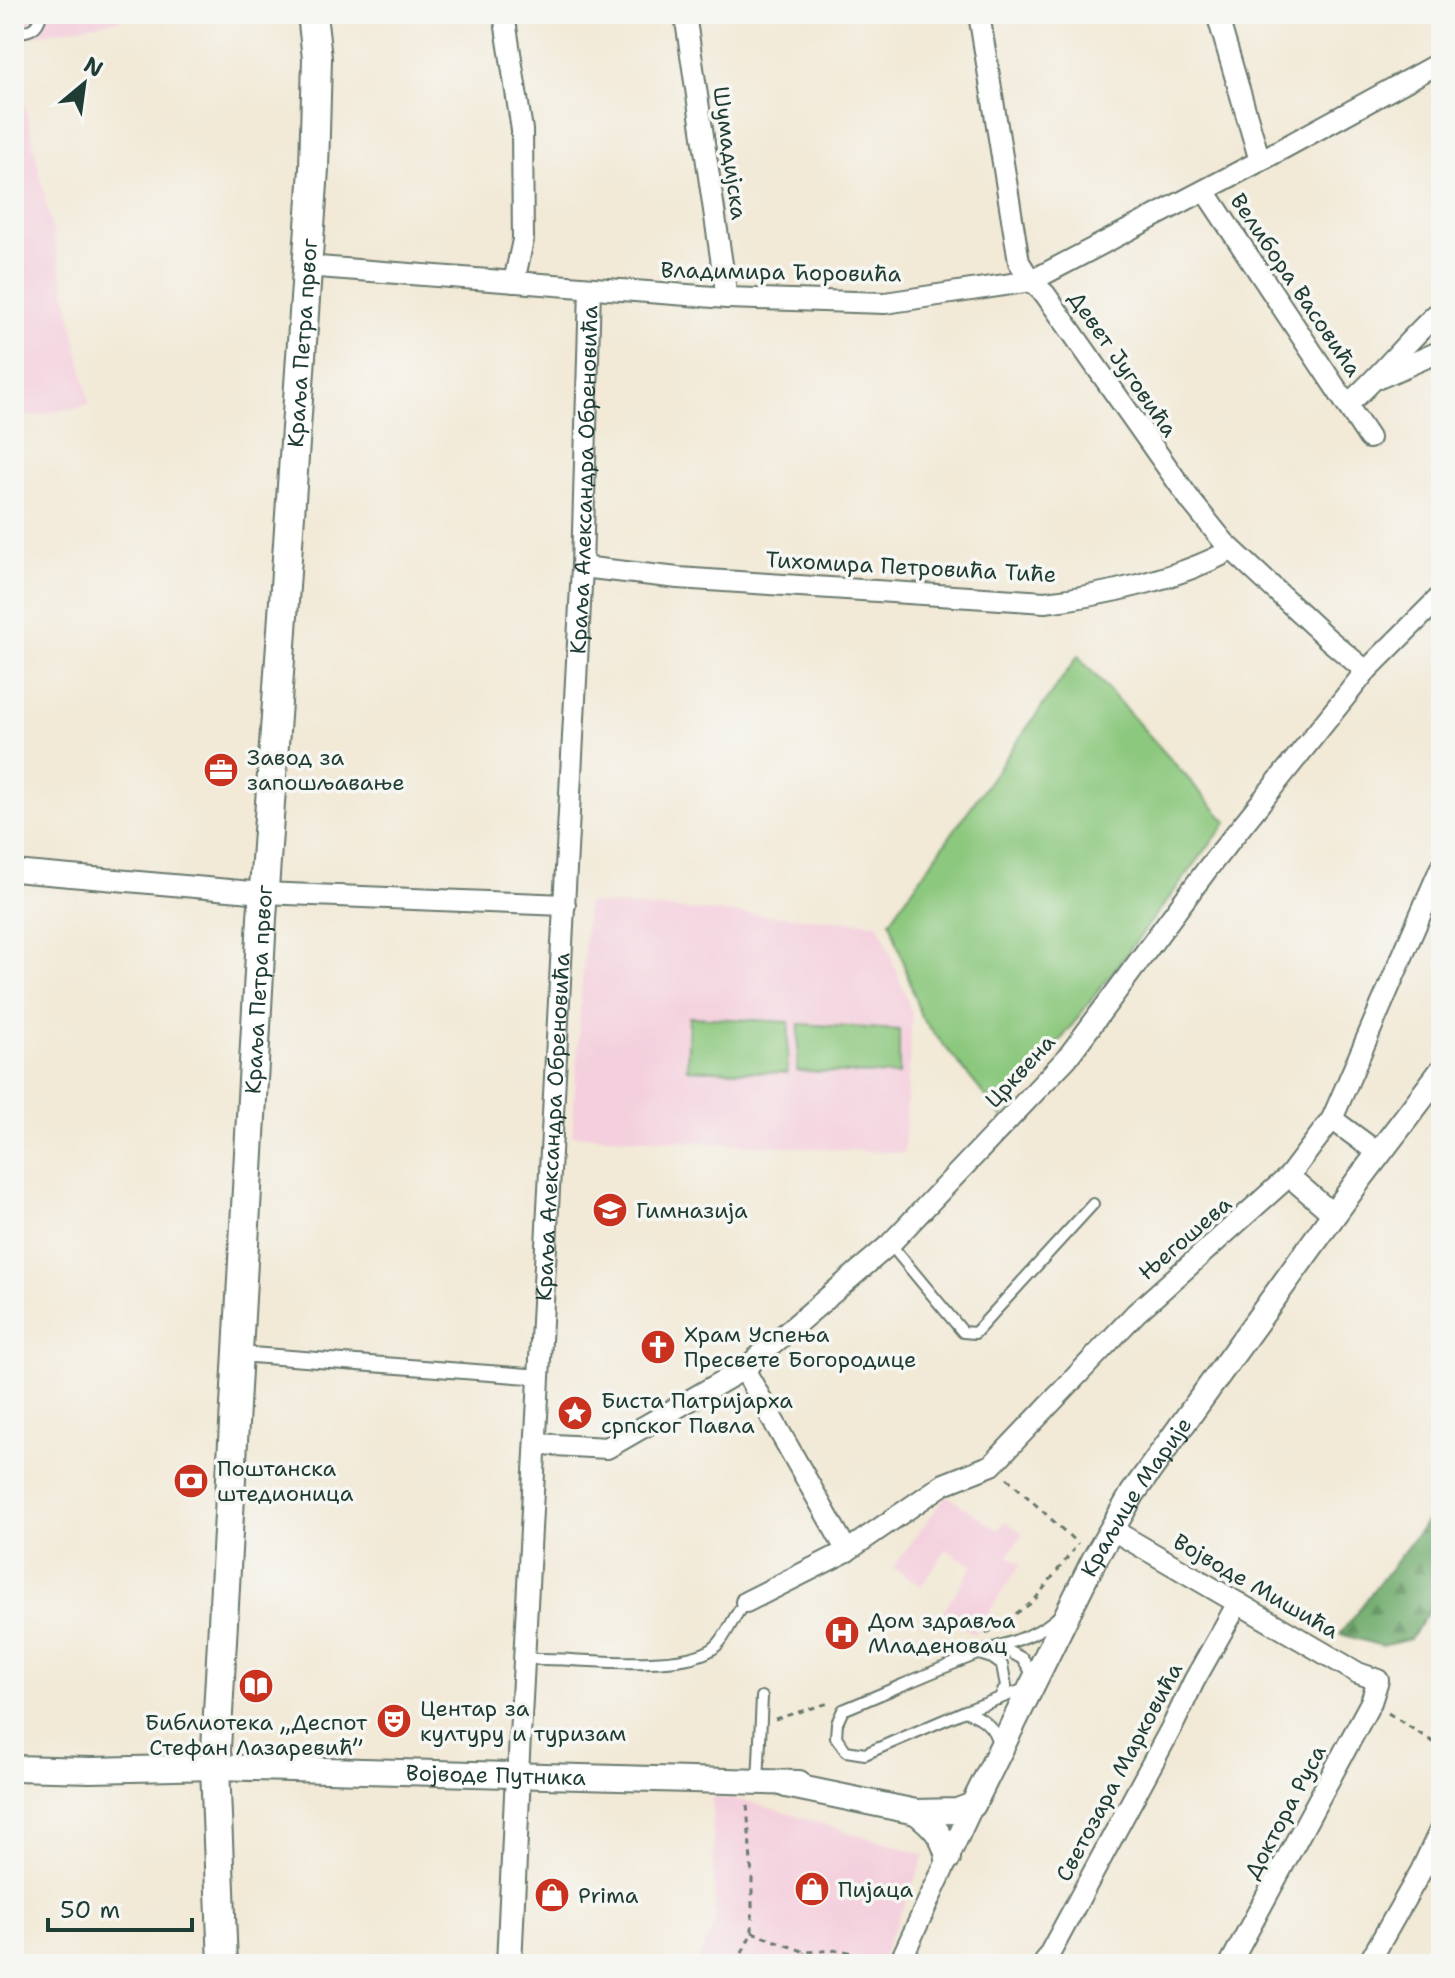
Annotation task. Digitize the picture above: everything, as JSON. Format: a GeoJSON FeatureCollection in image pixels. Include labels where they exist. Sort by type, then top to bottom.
{"type":"FeatureCollection","features":[{"type":"Feature","properties":{"kind":"main road","name":"Краља Петра првог"},"geometry":{"type":"LineString","coordinates":[[223,1964],[215,1767],[263,893],[316,110],[317,58],[312,14]]}},
{"type":"Feature","properties":{"kind":"street"},"geometry":{"type":"LineString","coordinates":[[504,14],[522,130],[523,240],[514,282]]}},
{"type":"Feature","properties":{"kind":"street","name":"Шумадијска"},"geometry":{"type":"LineString","coordinates":[[685,14],[727,298]]}},
{"type":"Feature","properties":{"kind":"street","name":"Девет Југовића"},"geometry":{"type":"LineString","coordinates":[[979,14],[1019,262],[1031,281],[1045,294],[1191,501],[1231,550],[1366,671]]}},
{"type":"Feature","properties":{"kind":"street","name":"Велибора Васовића"},"geometry":{"type":"LineString","coordinates":[[1217,14],[1260,161]]}},
{"type":"Feature","properties":{"kind":"street","name":"Владимира Ћоровића"},"geometry":{"type":"LineString","coordinates":[[305,266],[727,298],[885,303],[1031,281],[1205,191],[1441,62]]}},
{"type":"Feature","properties":{"kind":"street","name":"Велибора Васовића"},"geometry":{"type":"LineString","coordinates":[[1205,191],[1369,438]]}},
{"type":"Feature","properties":{"kind":"street","name":"Краља Александра Обреновића"},"geometry":{"type":"LineString","coordinates":[[509,1964],[582,567],[590,288]]}},
{"type":"Feature","properties":{"kind":"street","name":"Велибора Васовића"},"geometry":{"type":"LineString","coordinates":[[1347,405],[1378,379],[1397,352],[1441,310]]}},
{"type":"Feature","properties":{"kind":"street","name":"Велибора Васовића"},"geometry":{"type":"LineString","coordinates":[[1378,379],[1441,351]]}},
{"type":"Feature","properties":{"kind":"street","name":"Тихомира Петровића Тиће"},"geometry":{"type":"LineString","coordinates":[[582,567],[678,578],[1045,602],[1079,598],[1170,574],[1231,550]]}},
{"type":"Feature","properties":{"kind":"street","name":"Црквена"},"geometry":{"type":"LineString","coordinates":[[537,1444],[607,1448],[744,1369],[890,1244],[1067,1058],[1208,868],[1366,671],[1441,596]]}},
{"type":"Feature","properties":{"kind":"street","name":"Његошева"},"geometry":{"type":"LineString","coordinates":[[746,1602],[847,1551],[944,1484],[992,1465],[1136,1313],[1289,1176],[1332,1119],[1441,867]]}},
{"type":"Feature","properties":{"kind":"street"},"geometry":{"type":"LineString","coordinates":[[14,871],[263,893],[565,905]]}},
{"type":"Feature","properties":{"kind":"street","name":"Краљице Марије"},"geometry":{"type":"LineString","coordinates":[[899,1964],[976,1797],[1111,1529],[1153,1464],[1378,1153],[1441,1072]]}},
{"type":"Feature","properties":{"kind":"street"},"geometry":{"type":"LineString","coordinates":[[1332,1119],[1378,1153]]}},
{"type":"Feature","properties":{"kind":"street"},"geometry":{"type":"LineString","coordinates":[[1289,1176],[1334,1215]]}},
{"type":"Feature","properties":{"kind":"street"},"geometry":{"type":"LineString","coordinates":[[238,1354],[541,1377]]}},
{"type":"Feature","properties":{"kind":"street"},"geometry":{"type":"LineString","coordinates":[[744,1369],[847,1551]]}},
{"type":"Feature","properties":{"kind":"street","name":"Војводе Мишића"},"geometry":{"type":"LineString","coordinates":[[1111,1529],[1358,1673],[1378,1680]]}},
{"type":"Feature","properties":{"kind":"street","name":"Светозара Марковића"},"geometry":{"type":"LineString","coordinates":[[1044,1964],[1238,1603]]}},
{"type":"Feature","properties":{"kind":"street","name":"Доктора Руса"},"geometry":{"type":"LineString","coordinates":[[1230,1964],[1371,1702],[1378,1680]]}},
{"type":"Feature","properties":{"kind":"street","name":"Војводе Путника"},"geometry":{"type":"LineString","coordinates":[[14,1768],[215,1767],[753,1783],[786,1785],[916,1812],[957,1811],[976,1797]]}},
{"type":"Feature","properties":{"kind":"street","name":"Војводе Путника"},"geometry":{"type":"LineString","coordinates":[[786,1785],[853,1782],[946,1800],[976,1797]]}},
{"type":"Feature","properties":{"kind":"street"},"geometry":{"type":"LineString","coordinates":[[916,1812],[939,1832],[948,1858]]}},
{"type":"Feature","properties":{"kind":"street"},"geometry":{"type":"LineString","coordinates":[[1368,1964],[1436,1856],[1441,1828]]}},
{"type":"Feature","properties":{"kind":"lane"},"geometry":{"type":"LineString","coordinates":[[14,33],[32,30],[39,24],[41,14]]}},
{"type":"Feature","properties":{"kind":"lane"},"geometry":{"type":"LineString","coordinates":[[890,1244],[963,1332],[975,1333],[1093,1204]]}},
{"type":"Feature","properties":{"kind":"lane"},"geometry":{"type":"LineString","coordinates":[[524,1659],[689,1658],[712,1650],[746,1602]]}},
{"type":"Feature","properties":{"kind":"lane"},"geometry":{"type":"LineString","coordinates":[[1001,1647],[1023,1659],[1030,1668],[1033,1684],[865,1754],[846,1751],[836,1737],[837,1723],[843,1710],[1037,1632],[1072,1604]]}},
{"type":"Feature","properties":{"kind":"lane"},"geometry":{"type":"LineString","coordinates":[[979,1653],[1002,1665],[1006,1686],[999,1699]]}},
{"type":"Feature","properties":{"kind":"lane"},"geometry":{"type":"LineString","coordinates":[[753,1783],[762,1722],[762,1697]]}},
{"type":"Feature","properties":{"kind":"lane"},"geometry":{"type":"LineString","coordinates":[[965,1711],[984,1720],[993,1730],[999,1752]]}},
{"type":"Feature","properties":{"kind":"path"},"geometry":{"type":"LineString","coordinates":[[976,1641],[1033,1602],[1078,1544],[992,1465]]}},
{"type":"Feature","properties":{"kind":"path"},"geometry":{"type":"LineString","coordinates":[[762,1722],[835,1700]]}},
{"type":"Feature","properties":{"kind":"path"},"geometry":{"type":"LineString","coordinates":[[1371,1702],[1441,1747]]}},
{"type":"Feature","properties":{"kind":"path"},"geometry":{"type":"LineString","coordinates":[[737,1964],[752,1932],[753,1783]]}},
{"type":"Feature","properties":{"kind":"path"},"geometry":{"type":"LineString","coordinates":[[752,1932],[805,1952],[840,1950],[885,1964]]}},
{"type":"Feature","properties":{"kind":"path"},"geometry":{"type":"LineString","coordinates":[[801,1964],[805,1952]]}},
{"type":"Feature","properties":{"kind":"shaded area"},"geometry":{"type":"Polygon","coordinates":[[[14,14],[140,14],[140,16],[14,39],[14,14]]]}},
{"type":"Feature","properties":{"kind":"shaded area"},"geometry":{"type":"Polygon","coordinates":[[[14,54],[90,405],[14,419],[14,54]]]}},
{"type":"Feature","properties":{"kind":"shaded area"},"geometry":{"type":"Polygon","coordinates":[[[587,903],[879,923],[912,1014],[904,1153],[572,1135],[587,903]]]}},
{"type":"Feature","properties":{"kind":"shaded area"},"geometry":{"type":"Polygon","coordinates":[[[946,1495],[998,1530],[1005,1521],[1023,1533],[1008,1556],[1021,1564],[974,1634],[942,1613],[973,1566],[946,1549],[921,1586],[893,1568],[946,1495]]]}},
{"type":"Feature","properties":{"kind":"shaded area","name":"Пијаца"},"geometry":{"type":"Polygon","coordinates":[[[712,1797],[747,1801],[925,1855],[879,1964],[697,1964],[715,1922],[712,1797]]]}},
{"type":"Feature","properties":{"kind":"green space"},"geometry":{"type":"Polygon","coordinates":[[[1078,656],[1227,822],[1002,1117],[921,1017],[890,921],[1078,656]]]}},
{"type":"Feature","properties":{"kind":"green space"},"geometry":{"type":"Polygon","coordinates":[[[689,1017],[789,1022],[787,1073],[687,1069],[689,1017]]]}},
{"type":"Feature","properties":{"kind":"green space"},"geometry":{"type":"Polygon","coordinates":[[[799,1024],[899,1030],[899,1075],[797,1071],[799,1024]]]}},
{"type":"Feature","properties":{"kind":"green space"},"geometry":{"type":"Polygon","coordinates":[[[1441,1503],[1441,1593],[1410,1639],[1382,1646],[1340,1634],[1441,1503]]]}},
{"type":"Feature","properties":{"kind":"place","name":"Завод за запошљавање"},"geometry":{"type":"Point","coordinates":[221,770]}},
{"type":"Feature","properties":{"kind":"place","name":"Гимназија"},"geometry":{"type":"Point","coordinates":[610,1210]}},
{"type":"Feature","properties":{"kind":"place","name":"Храм Успења Пресвете Богородице"},"geometry":{"type":"Point","coordinates":[658,1347]}},
{"type":"Feature","properties":{"kind":"place","name":"Биста Патријарха српског Павла"},"geometry":{"type":"Point","coordinates":[575,1413]}},
{"type":"Feature","properties":{"kind":"place","name":"Поштанска штедионица"},"geometry":{"type":"Point","coordinates":[191,1481]}},
{"type":"Feature","properties":{"kind":"place","name":"Дом здравља Младеновац"},"geometry":{"type":"Point","coordinates":[842,1633]}},
{"type":"Feature","properties":{"kind":"place","name":"Библиотека „Деспот Стефан Лазаревић”"},"geometry":{"type":"Point","coordinates":[256,1686]}},
{"type":"Feature","properties":{"kind":"place","name":"Центар за културу и туризам"},"geometry":{"type":"Point","coordinates":[394,1721]}},
{"type":"Feature","properties":{"kind":"place","name":"Пијаца"},"geometry":{"type":"Point","coordinates":[812,1889]}},
{"type":"Feature","properties":{"kind":"place","name":"Prima"},"geometry":{"type":"Point","coordinates":[552,1895]}}]}
